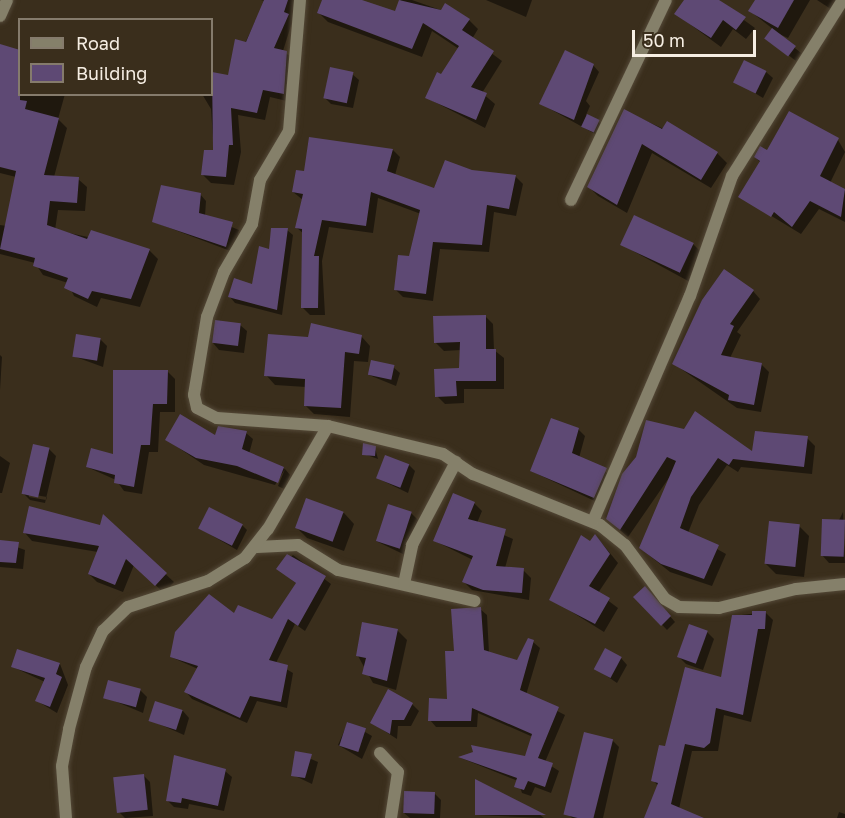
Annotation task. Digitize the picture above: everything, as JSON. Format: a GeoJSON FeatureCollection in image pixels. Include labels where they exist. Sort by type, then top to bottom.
{"type":"FeatureCollection","features":[{"type":"Feature","properties":{"kind":"street"},"geometry":{"type":"LineString","coordinates":[[0,16],[8,0]]}},
{"type":"Feature","properties":{"kind":"street"},"geometry":{"type":"LineString","coordinates":[[300,0],[289,131],[260,180],[252,224],[207,317],[194,403],[217,418],[328,426],[432,450],[473,474],[593,521],[625,545],[665,599],[679,607],[719,608],[796,589],[845,584]]}},
{"type":"Feature","properties":{"kind":"street"},"geometry":{"type":"LineString","coordinates":[[571,200],[666,0]]}},
{"type":"Feature","properties":{"kind":"street"},"geometry":{"type":"LineString","coordinates":[[593,521],[690,296],[732,176],[843,0]]}},
{"type":"Feature","properties":{"kind":"street"},"geometry":{"type":"LineString","coordinates":[[66,818],[62,766],[69,729],[86,667],[103,631],[128,607],[208,581],[257,547],[328,426]]}},
{"type":"Feature","properties":{"kind":"street"},"geometry":{"type":"LineString","coordinates":[[404,584],[412,545],[456,462]]}},
{"type":"Feature","properties":{"kind":"street"},"geometry":{"type":"LineString","coordinates":[[257,547],[298,546],[338,570],[475,601]]}},
{"type":"Feature","properties":{"kind":"street"},"geometry":{"type":"LineString","coordinates":[[380,753],[398,772],[391,818]]}},
{"type":"Feature","properties":{"kind":"building"},"geometry":{"type":"Polygon","coordinates":[[[264,0],[288,0],[284,12],[289,14],[274,48],[287,51],[284,94],[263,90],[257,113],[231,108],[233,145],[229,145],[226,177],[201,175],[204,150],[213,150],[213,72],[228,75],[235,39],[246,42],[264,0]]]}},
{"type":"Feature","properties":{"kind":"building"},"geometry":{"type":"Polygon","coordinates":[[[322,0],[362,0],[395,11],[399,0],[441,10],[445,3],[470,19],[462,30],[494,51],[471,87],[487,93],[476,120],[425,98],[437,72],[441,74],[459,46],[423,23],[412,49],[317,13],[322,0]]]}},
{"type":"Feature","properties":{"kind":"building"},"geometry":{"type":"Polygon","coordinates":[[[684,0],[719,0],[746,17],[736,30],[723,20],[711,38],[674,14],[684,0]]]}},
{"type":"Feature","properties":{"kind":"building"},"geometry":{"type":"Polygon","coordinates":[[[755,0],[794,0],[778,28],[748,11],[755,0]]]}},
{"type":"Feature","properties":{"kind":"building"},"geometry":{"type":"Polygon","coordinates":[[[772,28],[796,46],[788,56],[764,38],[772,28]]]}},
{"type":"Feature","properties":{"kind":"building"},"geometry":{"type":"Polygon","coordinates":[[[0,44],[18,49],[18,96],[20,100],[27,101],[25,109],[59,118],[44,175],[79,177],[77,203],[50,201],[47,225],[87,239],[91,230],[150,249],[131,299],[92,291],[88,299],[64,288],[68,278],[33,266],[35,258],[0,249],[16,171],[0,167],[0,44]]]}},
{"type":"Feature","properties":{"kind":"building"},"geometry":{"type":"Polygon","coordinates":[[[565,50],[594,64],[574,120],[539,104],[565,50]]]}},
{"type":"Feature","properties":{"kind":"building"},"geometry":{"type":"Polygon","coordinates":[[[744,60],[766,71],[756,93],[733,82],[744,60]]]}},
{"type":"Feature","properties":{"kind":"building"},"geometry":{"type":"Polygon","coordinates":[[[330,67],[353,72],[347,103],[323,98],[330,67]]]}},
{"type":"Feature","properties":{"kind":"building"},"geometry":{"type":"Polygon","coordinates":[[[624,109],[662,129],[667,121],[718,152],[701,180],[642,144],[617,205],[587,187],[624,109]]]}},
{"type":"Feature","properties":{"kind":"building"},"geometry":{"type":"Polygon","coordinates":[[[789,111],[839,138],[820,176],[845,189],[841,217],[810,201],[792,227],[774,212],[771,217],[738,197],[760,161],[754,157],[760,146],[767,150],[789,111]]]}},
{"type":"Feature","properties":{"kind":"building"},"geometry":{"type":"Polygon","coordinates":[[[587,114],[600,120],[594,133],[581,127],[587,114]]]}},
{"type":"Feature","properties":{"kind":"building"},"geometry":{"type":"Polygon","coordinates":[[[309,137],[393,149],[387,171],[434,188],[445,160],[472,170],[516,175],[509,209],[487,205],[482,245],[433,242],[426,294],[394,290],[398,255],[409,256],[420,210],[371,192],[366,226],[322,220],[314,256],[319,256],[318,308],[301,308],[302,229],[295,228],[303,194],[292,192],[296,170],[304,171],[309,137]]]}},
{"type":"Feature","properties":{"kind":"building"},"geometry":{"type":"Polygon","coordinates":[[[161,185],[201,193],[199,213],[233,222],[226,247],[152,222],[161,185]]]}},
{"type":"Feature","properties":{"kind":"building"},"geometry":{"type":"Polygon","coordinates":[[[634,215],[694,243],[680,273],[620,245],[634,215]]]}},
{"type":"Feature","properties":{"kind":"building"},"geometry":{"type":"Polygon","coordinates":[[[271,228],[288,228],[277,310],[228,297],[234,278],[252,284],[259,246],[269,249],[271,228]]]}},
{"type":"Feature","properties":{"kind":"building"},"geometry":{"type":"Polygon","coordinates":[[[724,269],[754,290],[730,324],[734,326],[721,355],[762,363],[754,405],[728,400],[729,395],[672,364],[702,300],[724,269]]]}},
{"type":"Feature","properties":{"kind":"building"},"geometry":{"type":"Polygon","coordinates":[[[486,315],[486,349],[496,349],[496,381],[456,381],[457,396],[435,397],[434,369],[459,368],[460,342],[434,343],[433,316],[486,315]]]}},
{"type":"Feature","properties":{"kind":"building"},"geometry":{"type":"Polygon","coordinates":[[[215,320],[241,323],[238,346],[212,343],[215,320]]]}},
{"type":"Feature","properties":{"kind":"building"},"geometry":{"type":"Polygon","coordinates":[[[311,323],[362,335],[359,354],[345,352],[341,408],[304,406],[305,379],[264,376],[268,334],[308,337],[311,323]]]}},
{"type":"Feature","properties":{"kind":"building"},"geometry":{"type":"Polygon","coordinates":[[[76,334],[101,338],[97,361],[72,357],[76,334]]]}},
{"type":"Feature","properties":{"kind":"building"},"geometry":{"type":"Polygon","coordinates":[[[371,360],[394,365],[391,380],[368,375],[371,360]]]}},
{"type":"Feature","properties":{"kind":"building"},"geometry":{"type":"Polygon","coordinates":[[[113,370],[168,370],[167,404],[153,404],[150,445],[141,445],[134,487],[114,483],[115,475],[86,467],[91,448],[113,454],[113,370]]]}},
{"type":"Feature","properties":{"kind":"building"},"geometry":{"type":"Polygon","coordinates":[[[695,411],[752,451],[755,431],[808,436],[804,467],[733,459],[729,465],[718,458],[691,497],[680,528],[719,545],[704,579],[661,564],[639,548],[676,461],[667,457],[620,530],[606,519],[622,474],[636,457],[646,420],[684,429],[695,411]]]}},
{"type":"Feature","properties":{"kind":"building"},"geometry":{"type":"Polygon","coordinates":[[[180,414],[215,435],[218,426],[247,431],[242,449],[284,467],[278,483],[237,466],[196,458],[165,440],[180,414]]]}},
{"type":"Feature","properties":{"kind":"building"},"geometry":{"type":"Polygon","coordinates":[[[551,418],[579,428],[572,453],[607,468],[594,498],[530,471],[551,418]]]}},
{"type":"Feature","properties":{"kind":"building"},"geometry":{"type":"Polygon","coordinates":[[[363,443],[376,446],[375,456],[362,455],[363,443]]]}},
{"type":"Feature","properties":{"kind":"building"},"geometry":{"type":"Polygon","coordinates":[[[33,444],[50,448],[38,498],[22,494],[33,444]]]}},
{"type":"Feature","properties":{"kind":"building"},"geometry":{"type":"Polygon","coordinates":[[[385,455],[409,464],[400,488],[376,478],[385,455]]]}},
{"type":"Feature","properties":{"kind":"building"},"geometry":{"type":"Polygon","coordinates":[[[453,493],[475,502],[468,519],[506,529],[496,566],[524,568],[522,593],[483,590],[462,582],[473,556],[433,541],[453,493]]]}},
{"type":"Feature","properties":{"kind":"building"},"geometry":{"type":"Polygon","coordinates":[[[306,498],[344,512],[333,542],[295,528],[306,498]]]}},
{"type":"Feature","properties":{"kind":"building"},"geometry":{"type":"Polygon","coordinates":[[[388,504],[412,512],[400,549],[376,541],[388,504]]]}},
{"type":"Feature","properties":{"kind":"building"},"geometry":{"type":"Polygon","coordinates":[[[29,506],[100,525],[103,514],[167,573],[155,586],[126,559],[115,585],[88,574],[99,546],[23,533],[29,506]]]}},
{"type":"Feature","properties":{"kind":"building"},"geometry":{"type":"Polygon","coordinates":[[[209,507],[243,524],[232,546],[198,528],[209,507]]]}},
{"type":"Feature","properties":{"kind":"building"},"geometry":{"type":"Polygon","coordinates":[[[822,519],[845,520],[844,557],[821,556],[822,519]]]}},
{"type":"Feature","properties":{"kind":"building"},"geometry":{"type":"Polygon","coordinates":[[[769,521],[800,524],[795,567],[765,564],[769,521]]]}},
{"type":"Feature","properties":{"kind":"building"},"geometry":{"type":"Polygon","coordinates":[[[595,534],[610,554],[589,586],[610,598],[595,624],[549,600],[581,535],[590,541],[595,534]]]}},
{"type":"Feature","properties":{"kind":"building"},"geometry":{"type":"Polygon","coordinates":[[[0,540],[19,542],[16,563],[0,562],[0,540]]]}},
{"type":"Feature","properties":{"kind":"building"},"geometry":{"type":"Polygon","coordinates":[[[287,554],[326,576],[298,626],[288,619],[269,660],[288,665],[281,702],[250,696],[240,718],[184,692],[198,666],[170,657],[175,632],[209,594],[234,613],[238,605],[272,619],[296,583],[276,569],[287,554]]]}},
{"type":"Feature","properties":{"kind":"building"},"geometry":{"type":"Polygon","coordinates":[[[645,586],[671,616],[661,626],[633,597],[645,586]]]}},
{"type":"Feature","properties":{"kind":"building"},"geometry":{"type":"Polygon","coordinates":[[[481,607],[484,650],[517,660],[528,638],[534,640],[520,690],[559,707],[538,758],[553,763],[545,787],[528,781],[524,790],[514,787],[517,778],[458,757],[473,752],[471,745],[525,756],[532,734],[472,708],[471,721],[428,721],[429,698],[447,699],[445,651],[454,651],[451,609],[481,607]]]}},
{"type":"Feature","properties":{"kind":"building"},"geometry":{"type":"Polygon","coordinates":[[[752,611],[766,611],[765,629],[758,629],[743,715],[716,708],[710,743],[704,748],[685,744],[671,804],[704,818],[644,818],[658,783],[651,781],[659,745],[665,746],[685,667],[721,677],[732,615],[752,615],[752,611]]]}},
{"type":"Feature","properties":{"kind":"building"},"geometry":{"type":"Polygon","coordinates":[[[362,622],[398,629],[387,681],[362,674],[366,658],[356,656],[362,622]]]}},
{"type":"Feature","properties":{"kind":"building"},"geometry":{"type":"Polygon","coordinates":[[[689,624],[708,631],[696,664],[677,657],[689,624]]]}},
{"type":"Feature","properties":{"kind":"building"},"geometry":{"type":"Polygon","coordinates":[[[605,648],[622,657],[611,678],[594,669],[605,648]]]}},
{"type":"Feature","properties":{"kind":"building"},"geometry":{"type":"Polygon","coordinates":[[[17,649],[60,663],[56,674],[62,677],[50,707],[35,701],[45,678],[11,667],[17,649]]]}},
{"type":"Feature","properties":{"kind":"building"},"geometry":{"type":"Polygon","coordinates":[[[108,680],[141,689],[136,707],[103,698],[108,680]]]}},
{"type":"Feature","properties":{"kind":"building"},"geometry":{"type":"Polygon","coordinates":[[[388,689],[413,703],[404,720],[392,720],[390,734],[370,723],[388,689]]]}},
{"type":"Feature","properties":{"kind":"building"},"geometry":{"type":"Polygon","coordinates":[[[155,701],[183,710],[176,730],[149,721],[155,701]]]}},
{"type":"Feature","properties":{"kind":"building"},"geometry":{"type":"Polygon","coordinates":[[[347,722],[366,728],[358,752],[339,746],[347,722]]]}},
{"type":"Feature","properties":{"kind":"building"},"geometry":{"type":"Polygon","coordinates":[[[584,732],[613,739],[593,818],[578,818],[563,814],[584,732]]]}},
{"type":"Feature","properties":{"kind":"building"},"geometry":{"type":"Polygon","coordinates":[[[295,751],[312,754],[305,778],[291,776],[295,751]]]}},
{"type":"Feature","properties":{"kind":"building"},"geometry":{"type":"Polygon","coordinates":[[[174,755],[226,769],[218,806],[182,798],[181,803],[166,801],[174,755]]]}},
{"type":"Feature","properties":{"kind":"building"},"geometry":{"type":"Polygon","coordinates":[[[144,774],[148,810],[117,813],[113,777],[144,774]]]}},
{"type":"Feature","properties":{"kind":"building"},"geometry":{"type":"Polygon","coordinates":[[[475,779],[546,815],[475,815],[475,779]]]}},
{"type":"Feature","properties":{"kind":"building"},"geometry":{"type":"Polygon","coordinates":[[[404,791],[435,792],[434,814],[403,813],[404,791]]]}}]}
